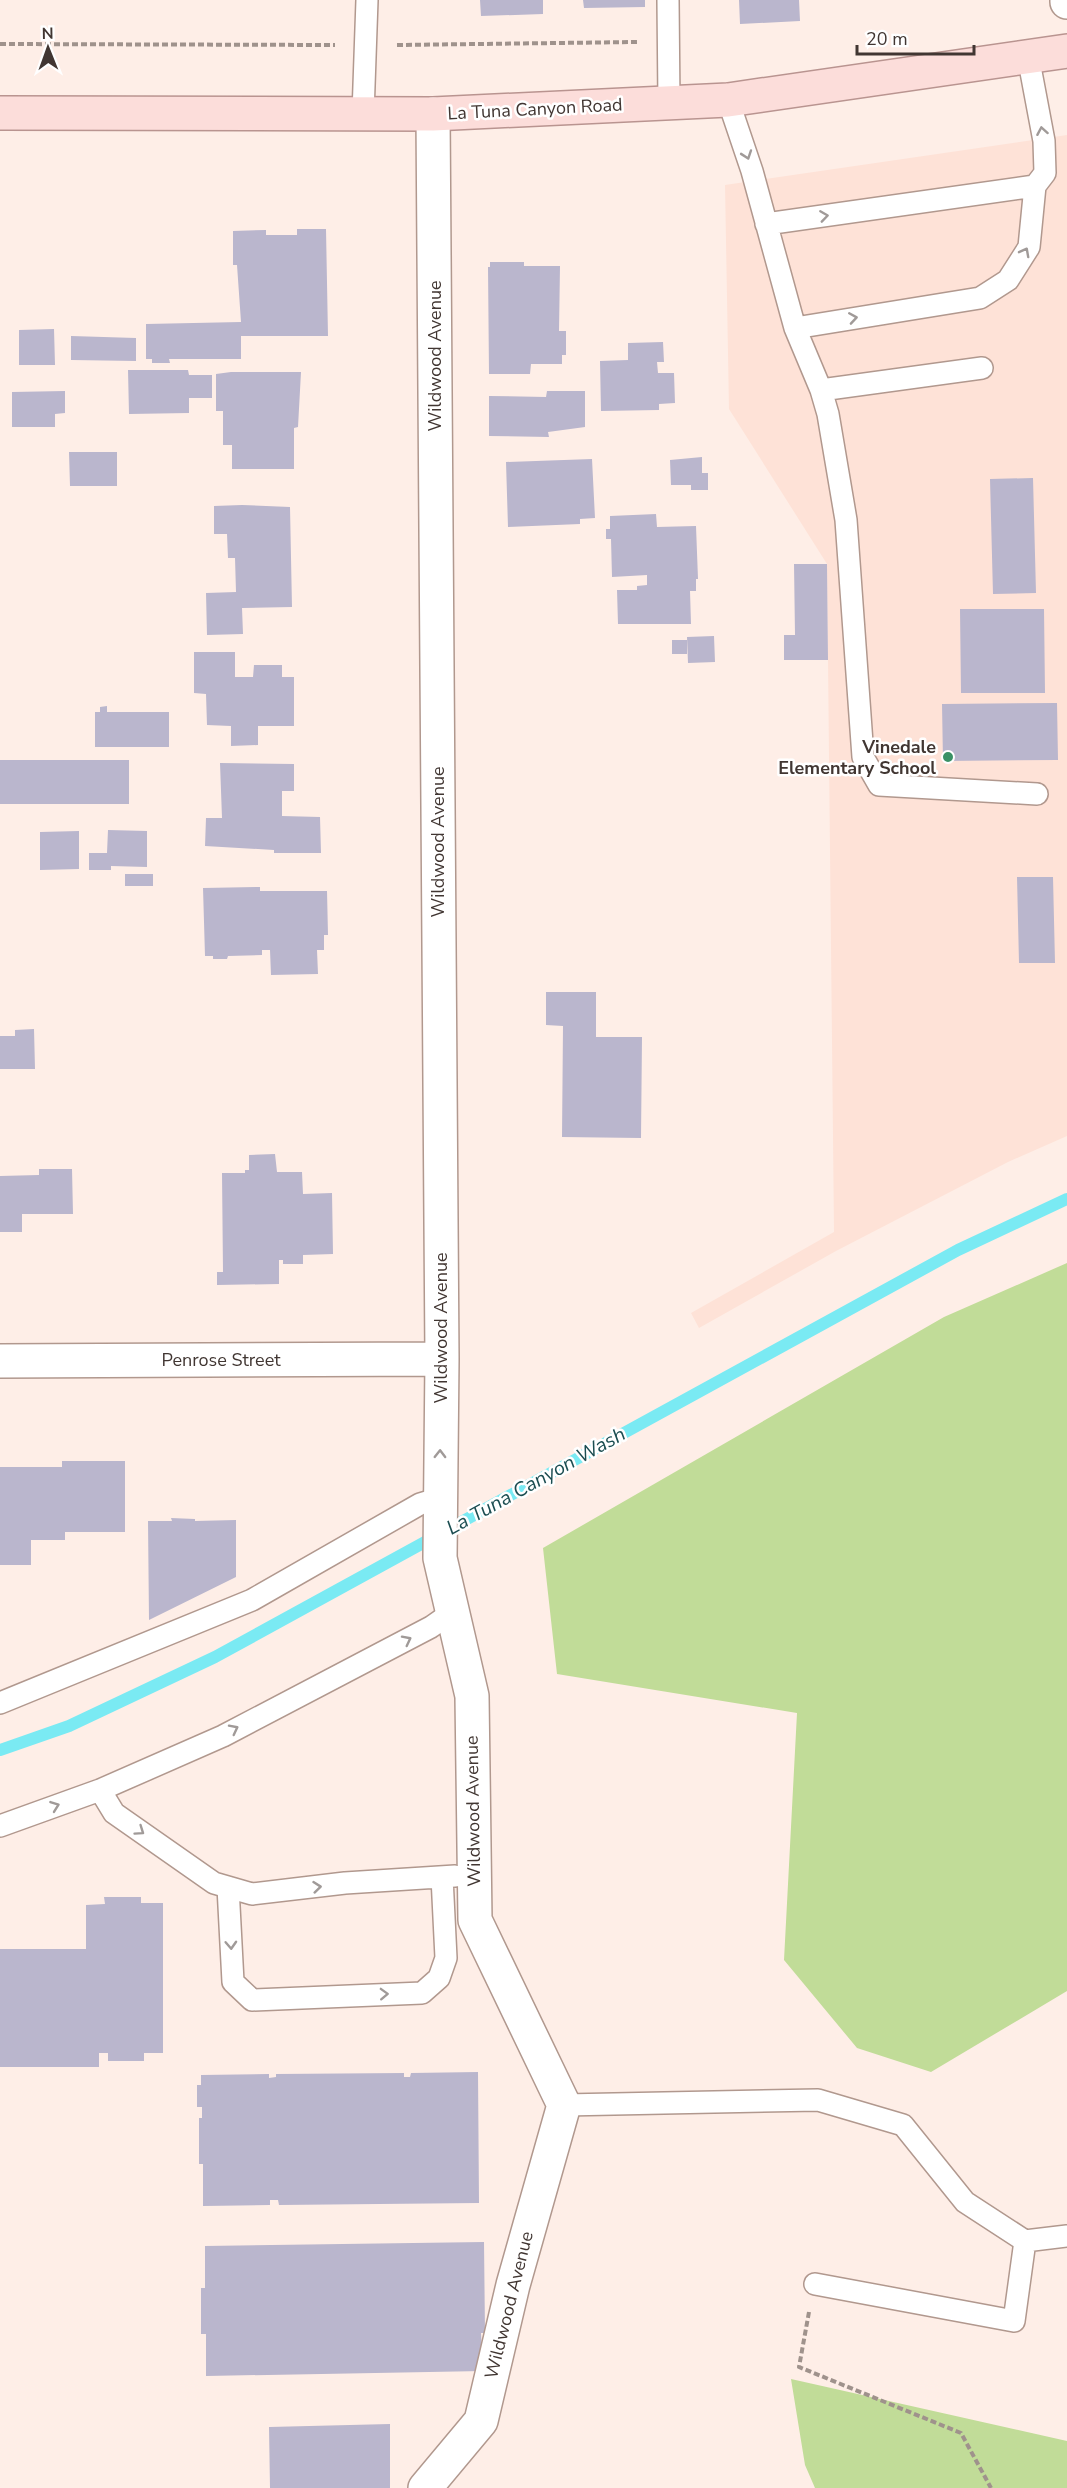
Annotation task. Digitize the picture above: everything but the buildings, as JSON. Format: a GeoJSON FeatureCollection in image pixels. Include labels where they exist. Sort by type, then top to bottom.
{"type":"FeatureCollection","features":[{"type":"Feature","properties":{"kind":"main road","name":"La Tuna Canyon Road"},"geometry":{"type":"LineString","coordinates":[[0,113],[433,114],[728,100],[1067,51]]}},
{"type":"Feature","properties":{"kind":"street","name":"Wildwood Avenue"},"geometry":{"type":"LineString","coordinates":[[425,2488],[481,2421],[513,2285],[564,2105],[474,1920],[472,1696],[440,1558],[442,1359],[433,114]]}},
{"type":"Feature","properties":{"kind":"street","name":"Penrose Street"},"geometry":{"type":"LineString","coordinates":[[0,1361],[442,1359]]}},
{"type":"Feature","properties":{"kind":"lane"},"geometry":{"type":"LineString","coordinates":[[363,114],[367,0]]}},
{"type":"Feature","properties":{"kind":"lane"},"geometry":{"type":"LineString","coordinates":[[668,0],[669,103]]}},
{"type":"Feature","properties":{"kind":"lane"},"geometry":{"type":"LineString","coordinates":[[795,328],[980,298],[1008,280],[1029,247],[1035,186],[1045,172],[1044,141],[1028,56]]}},
{"type":"Feature","properties":{"kind":"lane"},"geometry":{"type":"LineString","coordinates":[[728,100],[752,171],[795,328],[821,390],[846,519],[863,757],[879,785],[1037,794]]}},
{"type":"Feature","properties":{"kind":"lane"},"geometry":{"type":"LineString","coordinates":[[766,224],[1035,186]]}},
{"type":"Feature","properties":{"kind":"lane"},"geometry":{"type":"LineString","coordinates":[[821,390],[982,368]]}},
{"type":"Feature","properties":{"kind":"lane"},"geometry":{"type":"LineString","coordinates":[[0,1703],[252,1600],[420,1504],[440,1505]]}},
{"type":"Feature","properties":{"kind":"lane"},"geometry":{"type":"LineString","coordinates":[[0,1826],[100,1790],[223,1736],[431,1627],[451,1612]]}},
{"type":"Feature","properties":{"kind":"lane"},"geometry":{"type":"LineString","coordinates":[[100,1790],[114,1813],[214,1883],[252,1893],[345,1883],[474,1875]]}},
{"type":"Feature","properties":{"kind":"lane"},"geometry":{"type":"LineString","coordinates":[[228,1887],[233,1982],[252,2000],[422,1993],[439,1978],[446,1958],[442,1877]]}},
{"type":"Feature","properties":{"kind":"lane"},"geometry":{"type":"LineString","coordinates":[[564,2105],[818,2100],[903,2125],[965,2202],[1025,2241],[1067,2236]]}},
{"type":"Feature","properties":{"kind":"lane"},"geometry":{"type":"LineString","coordinates":[[814,2284],[1014,2321],[1025,2241]]}},
{"type":"Feature","properties":{"kind":"path"},"geometry":{"type":"LineString","coordinates":[[814,2284],[799,2367],[961,2433],[991,2488]]}},
{"type":"Feature","properties":{"kind":"shaded area","name":"Vinedale Elementary School"},"geometry":{"type":"Polygon","coordinates":[[[1067,135],[1067,1136],[1008,1162],[836,1251],[699,1328],[691,1313],[834,1232],[827,564],[729,409],[725,185],[1067,135]]]}},
{"type":"Feature","properties":{"kind":"green space"},"geometry":{"type":"Polygon","coordinates":[[[1067,1263],[1067,1991],[931,2072],[857,2048],[784,1960],[797,1713],[557,1674],[543,1548],[944,1317],[1067,1263]]]}},
{"type":"Feature","properties":{"kind":"green space"},"geometry":{"type":"Polygon","coordinates":[[[791,2379],[1067,2441],[1067,2488],[815,2488],[805,2465],[791,2379]]]}},
{"type":"Feature","properties":{"kind":"waterway","name":"La Tuna Canyon Wash"},"geometry":{"type":"LineString","coordinates":[[0,1750],[69,1726],[215,1657],[958,1250],[1067,1199]]}},
{"type":"Feature","properties":{"kind":"place","name":"Vinedale Elementary School"},"geometry":{"type":"Point","coordinates":[948,757]}}]}
